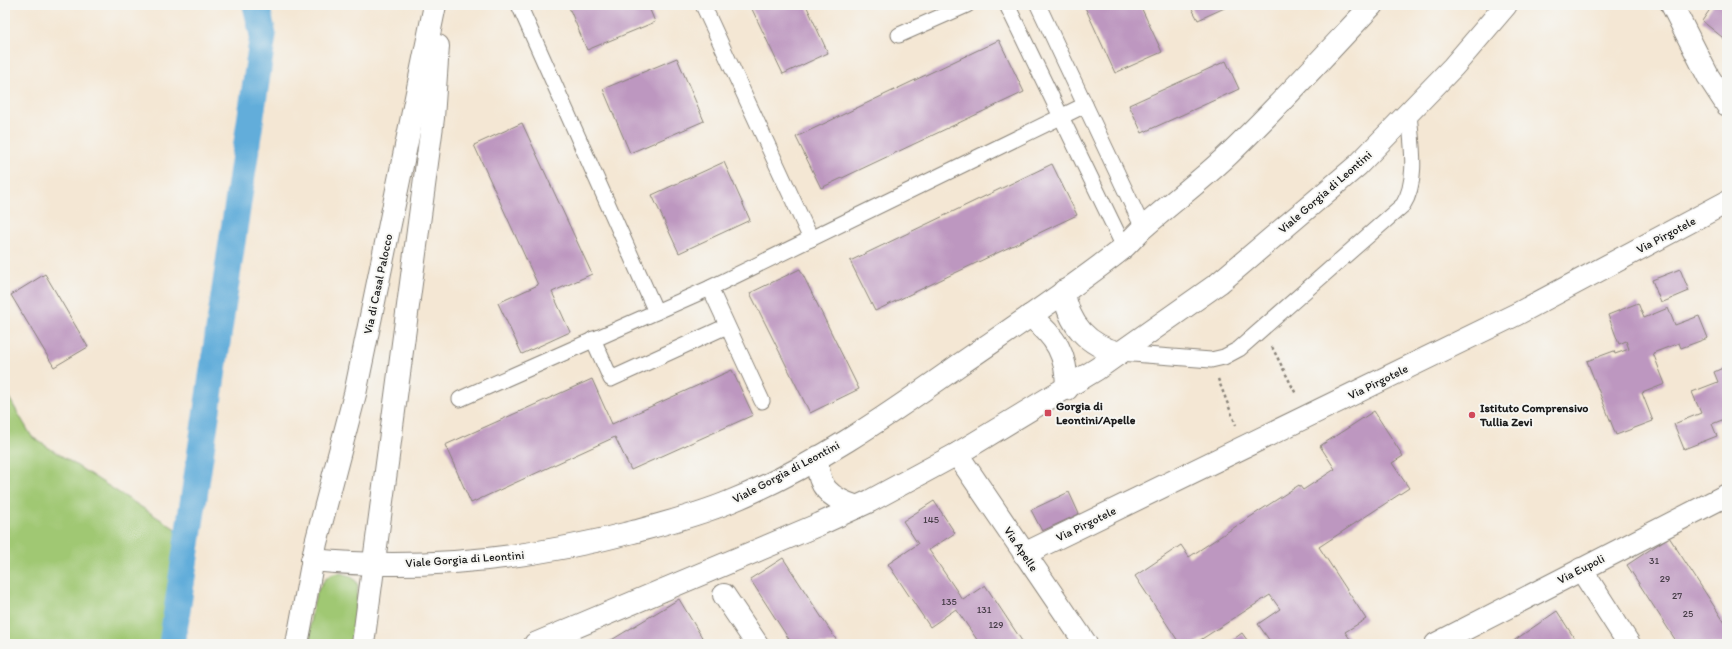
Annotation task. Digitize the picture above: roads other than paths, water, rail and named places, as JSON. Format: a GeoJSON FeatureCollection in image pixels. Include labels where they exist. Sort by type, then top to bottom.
{"type":"FeatureCollection","features":[{"type":"Feature","properties":{"kind":"street","name":"Via di Casal Palocco"},"geometry":{"type":"LineString","coordinates":[[297,644],[312,560],[355,394],[435,5]]}},
{"type":"Feature","properties":{"kind":"street"},"geometry":{"type":"LineString","coordinates":[[363,644],[433,118],[441,5]]}},
{"type":"Feature","properties":{"kind":"street","name":"Viale Gorgia di Leontini"},"geometry":{"type":"LineString","coordinates":[[374,564],[495,559],[544,552],[590,543],[710,510],[753,492],[818,457],[908,401],[1030,316],[1124,247],[1143,228],[1231,152],[1372,5]]}},
{"type":"Feature","properties":{"kind":"street","name":"Viale Gorgia di Leontini"},"geometry":{"type":"LineString","coordinates":[[535,644],[857,507],[957,454],[1067,388],[1214,287],[1358,165],[1453,67],[1506,5]]}},
{"type":"Feature","properties":{"kind":"street"},"geometry":{"type":"LineString","coordinates":[[1672,5],[1708,76],[1727,105]]}},
{"type":"Feature","properties":{"kind":"street","name":"Via Pirgotele"},"geometry":{"type":"LineString","coordinates":[[1024,554],[1517,314],[1727,202]]}},
{"type":"Feature","properties":{"kind":"street"},"geometry":{"type":"LineString","coordinates":[[1064,291],[1069,312],[1086,337],[1097,346],[1120,353]]}},
{"type":"Feature","properties":{"kind":"street"},"geometry":{"type":"LineString","coordinates":[[1030,316],[1046,329],[1059,348],[1066,368],[1067,388]]}},
{"type":"Feature","properties":{"kind":"street","name":"Via Apelle"},"geometry":{"type":"LineString","coordinates":[[957,454],[1086,644]]}},
{"type":"Feature","properties":{"kind":"street"},"geometry":{"type":"LineString","coordinates":[[818,457],[818,470],[824,488],[838,500],[857,507]]}},
{"type":"Feature","properties":{"kind":"street","name":"Via Eupoli"},"geometry":{"type":"LineString","coordinates":[[1436,644],[1727,495]]}},
{"type":"Feature","properties":{"kind":"street"},"geometry":{"type":"LineString","coordinates":[[312,560],[374,564]]}},
{"type":"Feature","properties":{"kind":"street"},"geometry":{"type":"LineString","coordinates":[[1581,569],[1629,644]]}},
{"type":"Feature","properties":{"kind":"street"},"geometry":{"type":"LineString","coordinates":[[724,595],[757,644]]}},
{"type":"Feature","properties":{"kind":"lane"},"geometry":{"type":"LineString","coordinates":[[519,5],[656,312]]}},
{"type":"Feature","properties":{"kind":"lane"},"geometry":{"type":"LineString","coordinates":[[703,5],[811,239]]}},
{"type":"Feature","properties":{"kind":"lane"},"geometry":{"type":"LineString","coordinates":[[899,35],[967,5]]}},
{"type":"Feature","properties":{"kind":"lane"},"geometry":{"type":"LineString","coordinates":[[1007,5],[1060,118],[1124,247]]}},
{"type":"Feature","properties":{"kind":"lane"},"geometry":{"type":"LineString","coordinates":[[1038,5],[1143,228]]}},
{"type":"Feature","properties":{"kind":"lane"},"geometry":{"type":"LineString","coordinates":[[460,399],[710,288],[1085,105]]}},
{"type":"Feature","properties":{"kind":"lane"},"geometry":{"type":"LineString","coordinates":[[1120,353],[1211,360],[1224,357],[1239,349],[1403,205],[1409,196],[1412,181],[1409,113]]}},
{"type":"Feature","properties":{"kind":"lane"},"geometry":{"type":"LineString","coordinates":[[710,288],[762,401]]}},
{"type":"Feature","properties":{"kind":"lane"},"geometry":{"type":"LineString","coordinates":[[594,339],[611,380],[727,326]]}},
{"type":"Feature","properties":{"kind":"waterway"},"geometry":{"type":"LineString","coordinates":[[172,644],[263,35],[256,5]]}},
{"type":"Feature","properties":{"kind":"place","name":"Gorgia di Leontini/Apelle"},"geometry":{"type":"Point","coordinates":[1048,413]}},
{"type":"Feature","properties":{"kind":"place","name":"Istituto Comprensivo Tullia Zevi"},"geometry":{"type":"Point","coordinates":[1472,415]}}]}
